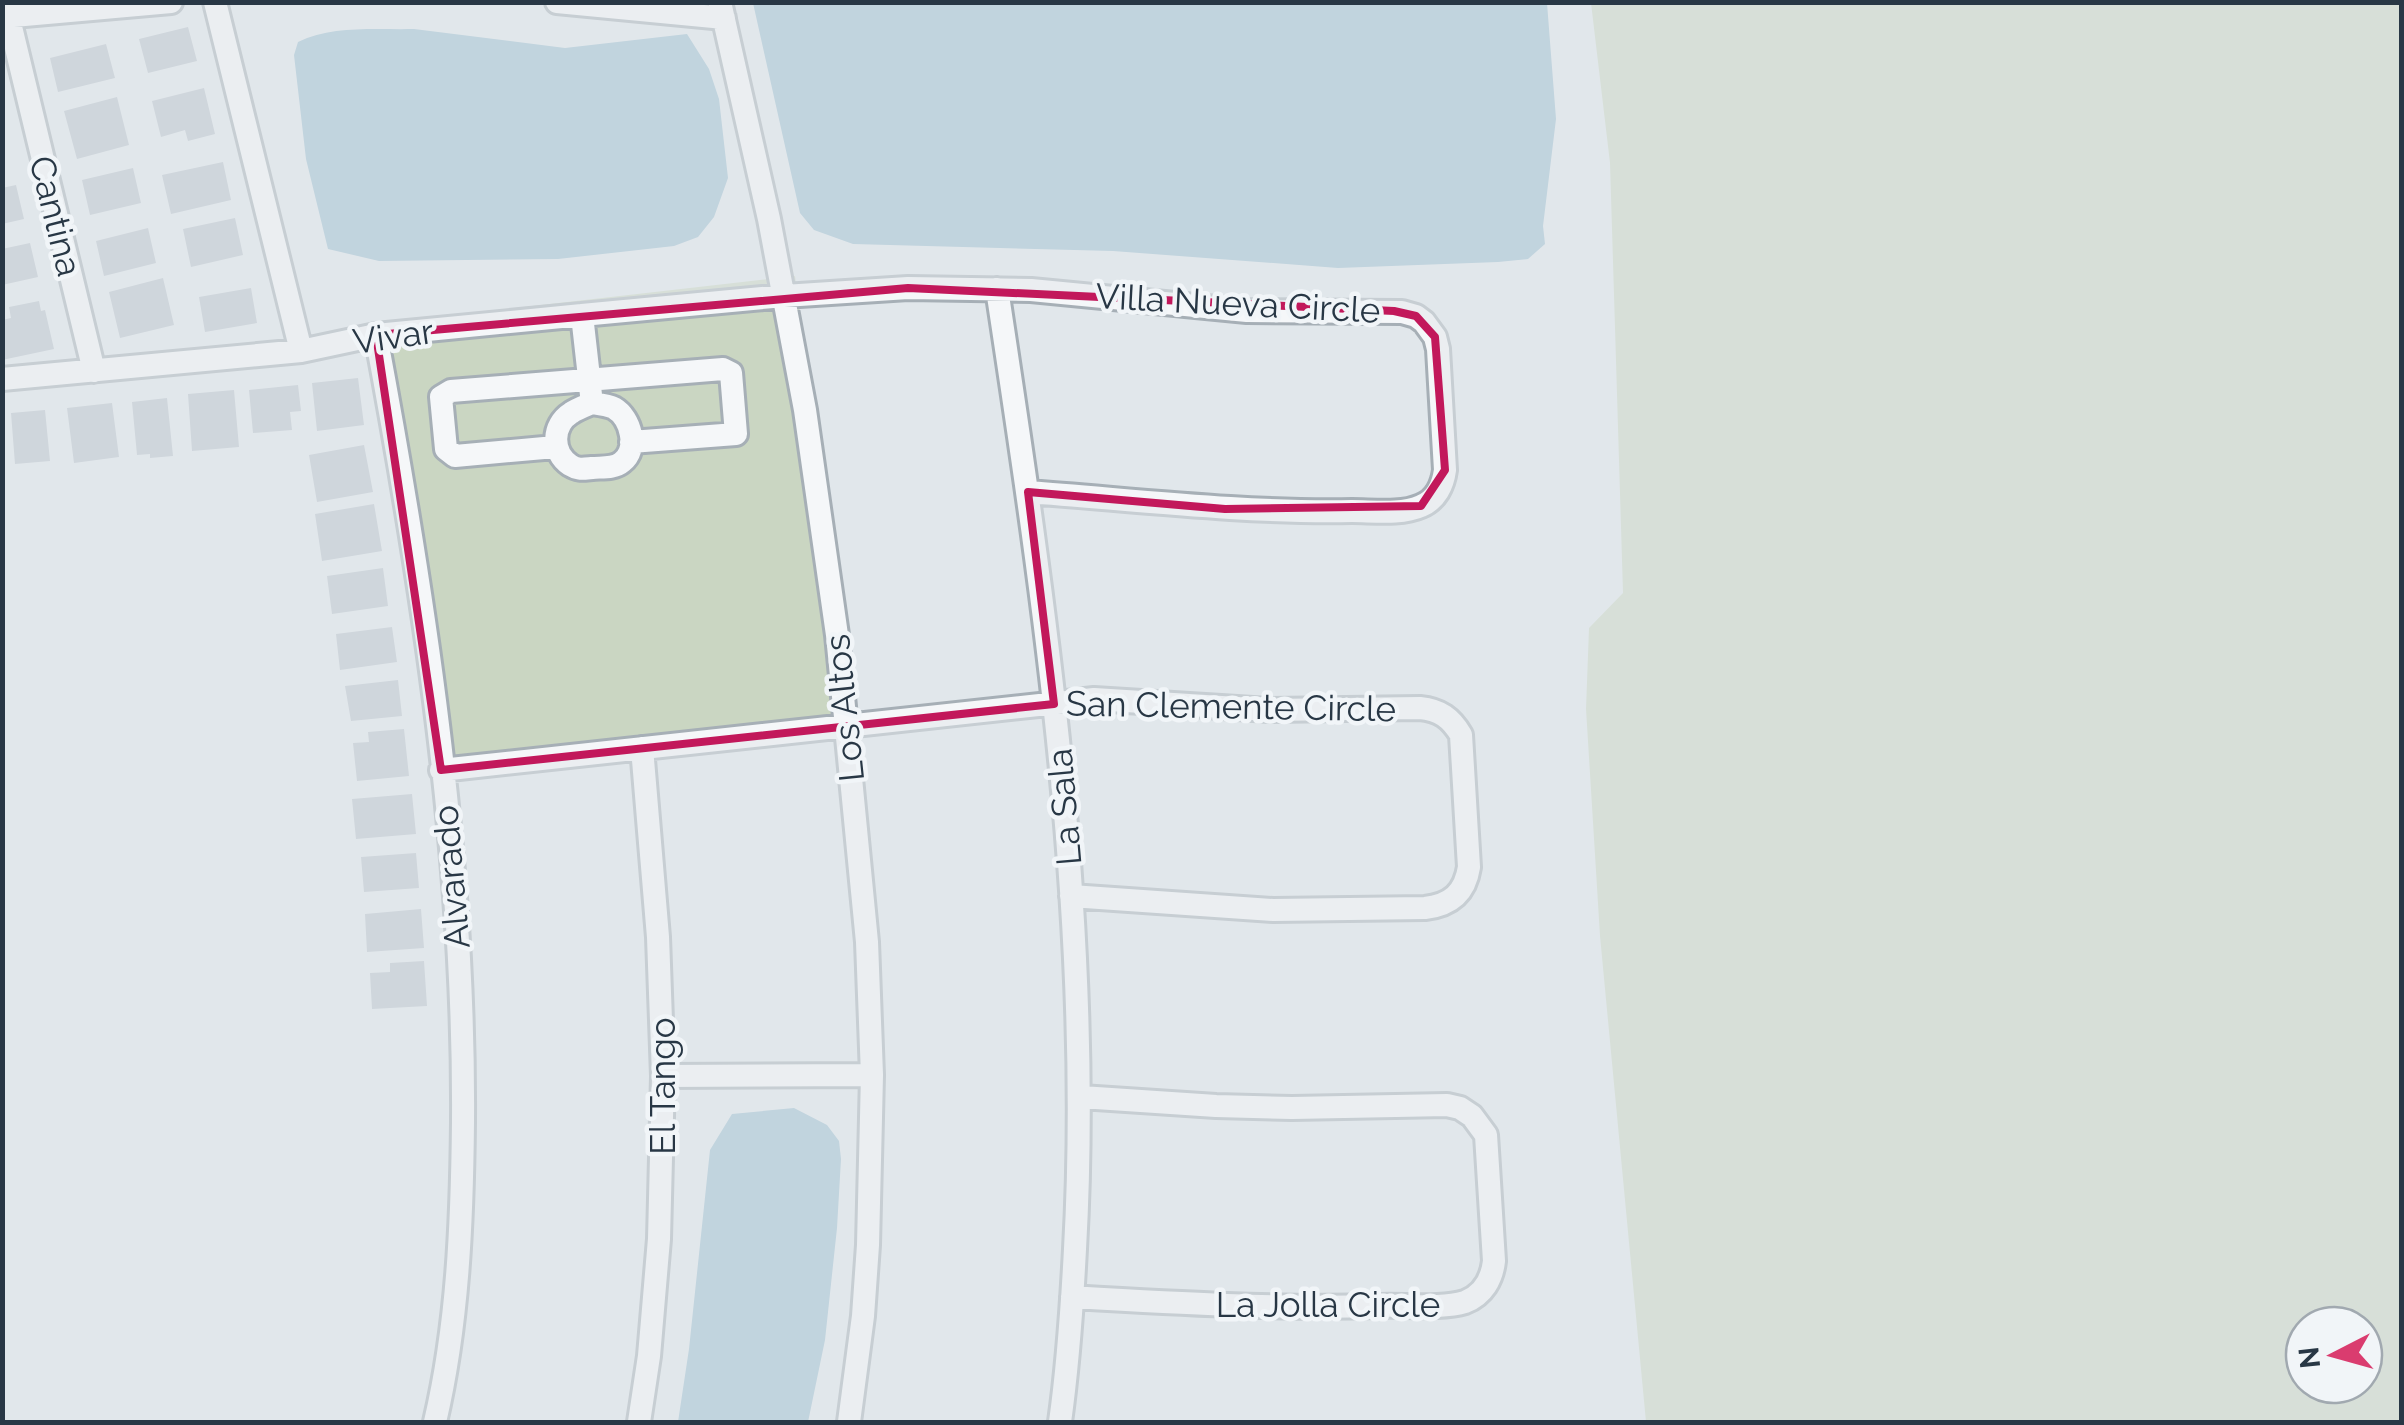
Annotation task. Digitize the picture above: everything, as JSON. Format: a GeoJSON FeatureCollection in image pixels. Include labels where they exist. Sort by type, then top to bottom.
{"type":"FeatureCollection","features":[{"type":"Feature","properties":{"kind":"street"},"geometry":{"type":"LineString","coordinates":[[5,12],[171,2]]}},
{"type":"Feature","properties":{"kind":"street"},"geometry":{"type":"LineString","coordinates":[[216,2],[301,351]]}},
{"type":"Feature","properties":{"kind":"street"},"geometry":{"type":"LineString","coordinates":[[557,2],[722,10]]}},
{"type":"Feature","properties":{"kind":"street","name":"Los Altos"},"geometry":{"type":"LineString","coordinates":[[722,10],[784,296],[822,520],[868,942],[872,1075],[867,1262],[850,1422]]}},
{"type":"Feature","properties":{"kind":"street","name":"Cantina"},"geometry":{"type":"LineString","coordinates":[[5,12],[94,371]]}},
{"type":"Feature","properties":{"kind":"street"},"geometry":{"type":"LineString","coordinates":[[784,296],[908,288],[998,289]]}},
{"type":"Feature","properties":{"kind":"street","name":"Villa Nueva Circle"},"geometry":{"type":"LineString","coordinates":[[998,289],[1247,310],[1402,312],[1424,322],[1435,337],[1438,350],[1445,470],[1440,488],[1421,506],[1405,510],[1317,512],[1225,509],[1028,492]]}},
{"type":"Feature","properties":{"kind":"street","name":"La Sala"},"geometry":{"type":"LineString","coordinates":[[998,289],[1028,492],[1068,820],[1081,1097],[1072,1297],[1060,1422]]}},
{"type":"Feature","properties":{"kind":"street","name":"Vivar"},"geometry":{"type":"LineString","coordinates":[[2,379],[301,351],[376,335],[784,296]]}},
{"type":"Feature","properties":{"kind":"street"},"geometry":{"type":"LineString","coordinates":[[582,314],[591,392],[625,417],[631,442],[623,462],[576,469],[563,461],[555,447],[556,432],[567,414],[591,392]]}},
{"type":"Feature","properties":{"kind":"street","name":"Alvarado"},"geometry":{"type":"LineString","coordinates":[[376,335],[418,574],[442,770],[460,975],[462,1168],[454,1304],[435,1422]]}},
{"type":"Feature","properties":{"kind":"street"},"geometry":{"type":"LineString","coordinates":[[555,447],[455,456],[446,450],[441,397],[451,390],[591,392],[723,369],[731,373],[736,434],[631,442]]}},
{"type":"Feature","properties":{"kind":"street","name":"San Clemente Circle"},"geometry":{"type":"LineString","coordinates":[[442,770],[1113,699],[1269,710],[1430,709],[1449,718],[1460,735],[1468,876],[1460,892],[1448,902],[1425,908],[1273,910],[1071,896]]}},
{"type":"Feature","properties":{"kind":"street","name":"El Tango"},"geometry":{"type":"LineString","coordinates":[[638,1422],[649,1356],[659,1240],[663,1076],[658,937],[642,748]]}},
{"type":"Feature","properties":{"kind":"street"},"geometry":{"type":"LineString","coordinates":[[663,1076],[872,1075]]}},
{"type":"Feature","properties":{"kind":"street","name":"La Jolla Circle"},"geometry":{"type":"LineString","coordinates":[[1072,1297],[1224,1306],[1449,1304],[1465,1302],[1486,1288],[1494,1261],[1486,1135],[1478,1121],[1460,1108],[1216,1106],[1081,1097]]}},
{"type":"Feature","properties":{"kind":"highlighted area"},"geometry":{"type":"Polygon","coordinates":[[[908,288],[1394,311],[1416,316],[1435,337],[1445,470],[1421,506],[1225,509],[1028,492],[1054,704],[441,770],[376,335],[908,288]]]}},
{"type":"Feature","properties":{"kind":"green space"},"geometry":{"type":"Polygon","coordinates":[[[1591,3],[2401,3],[2401,1422],[1646,1422],[1600,936],[1586,709],[1589,628],[1623,593],[1610,163],[1591,3]]]}},
{"type":"Feature","properties":{"kind":"green space"},"geometry":{"type":"Polygon","coordinates":[[[795,276],[855,721],[437,777],[365,325],[795,276]]]}},
{"type":"Feature","properties":{"kind":"water"},"geometry":{"type":"Polygon","coordinates":[[[753,3],[1547,3],[1556,119],[1543,226],[1545,244],[1528,259],[1338,268],[1113,251],[853,244],[814,230],[800,213],[753,3]]]}},
{"type":"Feature","properties":{"kind":"water"},"geometry":{"type":"Polygon","coordinates":[[[414,29],[565,48],[687,34],[709,69],[719,99],[728,178],[714,217],[698,237],[674,246],[558,259],[379,261],[328,249],[306,159],[294,55],[298,42],[340,31],[414,29]]]}},
{"type":"Feature","properties":{"kind":"water"},"geometry":{"type":"Polygon","coordinates":[[[794,1108],[827,1125],[839,1141],[841,1159],[825,1340],[808,1422],[678,1422],[710,1150],[732,1114],[794,1108]]]}},
{"type":"Feature","properties":{"kind":"building"},"geometry":{"type":"Polygon","coordinates":[[[188,27],[197,61],[148,73],[139,39],[188,27]]]}},
{"type":"Feature","properties":{"kind":"building"},"geometry":{"type":"Polygon","coordinates":[[[106,44],[115,78],[58,92],[50,58],[106,44]]]}},
{"type":"Feature","properties":{"kind":"building"},"geometry":{"type":"Polygon","coordinates":[[[204,88],[215,134],[188,141],[185,130],[161,137],[152,101],[204,88]]]}},
{"type":"Feature","properties":{"kind":"building"},"geometry":{"type":"Polygon","coordinates":[[[117,97],[129,145],[77,159],[64,111],[117,97]]]}},
{"type":"Feature","properties":{"kind":"building"},"geometry":{"type":"Polygon","coordinates":[[[223,162],[231,200],[171,214],[162,175],[223,162]]]}},
{"type":"Feature","properties":{"kind":"building"},"geometry":{"type":"Polygon","coordinates":[[[133,168],[141,203],[90,215],[82,180],[133,168]]]}},
{"type":"Feature","properties":{"kind":"building"},"geometry":{"type":"Polygon","coordinates":[[[16,185],[24,219],[2,224],[2,188],[16,185]]]}},
{"type":"Feature","properties":{"kind":"building"},"geometry":{"type":"Polygon","coordinates":[[[235,218],[243,255],[191,267],[183,229],[235,218]]]}},
{"type":"Feature","properties":{"kind":"building"},"geometry":{"type":"Polygon","coordinates":[[[148,228],[156,263],[104,276],[96,241],[148,228]]]}},
{"type":"Feature","properties":{"kind":"building"},"geometry":{"type":"Polygon","coordinates":[[[30,243],[38,277],[2,285],[2,249],[30,243]]]}},
{"type":"Feature","properties":{"kind":"building"},"geometry":{"type":"Polygon","coordinates":[[[163,278],[174,325],[120,338],[109,292],[163,278]]]}},
{"type":"Feature","properties":{"kind":"building"},"geometry":{"type":"Polygon","coordinates":[[[251,288],[257,323],[205,332],[199,297],[251,288]]]}},
{"type":"Feature","properties":{"kind":"building"},"geometry":{"type":"Polygon","coordinates":[[[39,301],[41,311],[45,310],[54,349],[2,360],[2,320],[11,318],[9,307],[39,301]]]}},
{"type":"Feature","properties":{"kind":"building"},"geometry":{"type":"Polygon","coordinates":[[[358,378],[364,425],[317,431],[312,383],[358,378]]]}},
{"type":"Feature","properties":{"kind":"building"},"geometry":{"type":"Polygon","coordinates":[[[298,385],[301,411],[290,412],[292,430],[253,433],[249,390],[298,385]]]}},
{"type":"Feature","properties":{"kind":"building"},"geometry":{"type":"Polygon","coordinates":[[[234,390],[239,447],[192,451],[188,394],[234,390]]]}},
{"type":"Feature","properties":{"kind":"building"},"geometry":{"type":"Polygon","coordinates":[[[167,398],[173,456],[137,455],[132,402],[167,398]]]}},
{"type":"Feature","properties":{"kind":"building"},"geometry":{"type":"Polygon","coordinates":[[[112,403],[119,457],[74,463],[67,408],[112,403]]]}},
{"type":"Feature","properties":{"kind":"building"},"geometry":{"type":"Polygon","coordinates":[[[45,410],[50,461],[15,464],[11,413],[45,410]]]}},
{"type":"Feature","properties":{"kind":"building"},"geometry":{"type":"Polygon","coordinates":[[[364,445],[373,492],[317,502],[309,455],[364,445]]]}},
{"type":"Feature","properties":{"kind":"building"},"geometry":{"type":"Polygon","coordinates":[[[374,504],[382,551],[322,561],[315,514],[374,504]]]}},
{"type":"Feature","properties":{"kind":"building"},"geometry":{"type":"Polygon","coordinates":[[[383,568],[388,606],[332,614],[327,576],[383,568]]]}},
{"type":"Feature","properties":{"kind":"building"},"geometry":{"type":"Polygon","coordinates":[[[392,627],[397,662],[340,670],[336,634],[392,627]]]}},
{"type":"Feature","properties":{"kind":"building"},"geometry":{"type":"Polygon","coordinates":[[[398,680],[402,716],[351,721],[345,686],[398,680]]]}},
{"type":"Feature","properties":{"kind":"building"},"geometry":{"type":"Polygon","coordinates":[[[404,729],[409,776],[357,781],[353,743],[369,742],[368,732],[404,729]]]}},
{"type":"Feature","properties":{"kind":"building"},"geometry":{"type":"Polygon","coordinates":[[[412,794],[416,834],[356,839],[352,799],[412,794]]]}},
{"type":"Feature","properties":{"kind":"building"},"geometry":{"type":"Polygon","coordinates":[[[416,853],[419,888],[364,892],[361,857],[416,853]]]}},
{"type":"Feature","properties":{"kind":"building"},"geometry":{"type":"Polygon","coordinates":[[[421,909],[424,948],[367,952],[365,914],[421,909]]]}},
{"type":"Feature","properties":{"kind":"building"},"geometry":{"type":"Polygon","coordinates":[[[424,961],[427,1006],[372,1009],[370,973],[390,972],[390,963],[424,961]]]}}]}
